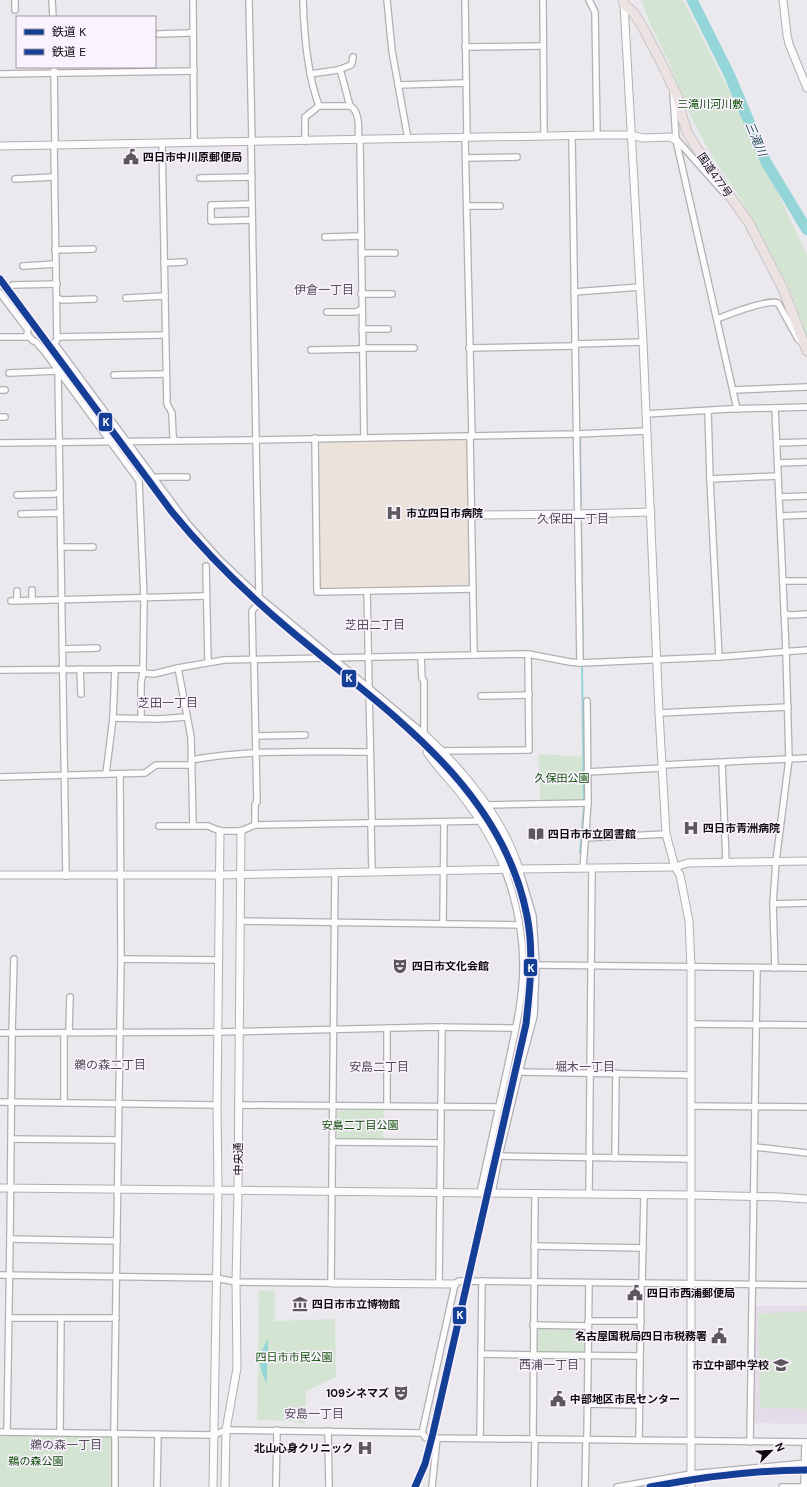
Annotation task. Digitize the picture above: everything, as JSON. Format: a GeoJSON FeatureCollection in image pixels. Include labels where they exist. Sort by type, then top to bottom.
{"type":"FeatureCollection","features":[{"type":"Feature","properties":{"kind":"highway","name":"国道477号"},"geometry":{"type":"LineString","coordinates":[[623,2],[633,12],[652,43],[678,98],[687,132],[749,223],[784,291],[806,348]]}},
{"type":"Feature","properties":{"kind":"street"},"geometry":{"type":"LineString","coordinates":[[15,0],[15,10]]}},
{"type":"Feature","properties":{"kind":"street"},"geometry":{"type":"LineString","coordinates":[[52,0],[53,16]]}},
{"type":"Feature","properties":{"kind":"street"},"geometry":{"type":"LineString","coordinates":[[193,0],[194,142]]}},
{"type":"Feature","properties":{"kind":"street"},"geometry":{"type":"LineString","coordinates":[[249,0],[258,596],[257,605],[252,611],[257,802],[255,804],[255,825]]}},
{"type":"Feature","properties":{"kind":"street"},"geometry":{"type":"LineString","coordinates":[[303,0],[304,26],[312,89],[318,106]]}},
{"type":"Feature","properties":{"kind":"street"},"geometry":{"type":"LineString","coordinates":[[387,0],[389,31],[408,139]]}},
{"type":"Feature","properties":{"kind":"street"},"geometry":{"type":"LineString","coordinates":[[465,0],[474,655]]}},
{"type":"Feature","properties":{"kind":"street"},"geometry":{"type":"LineString","coordinates":[[543,0],[544,136]]}},
{"type":"Feature","properties":{"kind":"street"},"geometry":{"type":"LineString","coordinates":[[589,0],[595,12],[597,136]]}},
{"type":"Feature","properties":{"kind":"street"},"geometry":{"type":"LineString","coordinates":[[783,0],[786,35],[807,88]]}},
{"type":"Feature","properties":{"kind":"street"},"geometry":{"type":"LineString","coordinates":[[623,2],[643,342],[659,713],[666,834],[676,867],[680,875],[690,921],[692,1195],[691,1487]]}},
{"type":"Feature","properties":{"kind":"street"},"geometry":{"type":"LineString","coordinates":[[159,34],[193,32]]}},
{"type":"Feature","properties":{"kind":"street"},"geometry":{"type":"LineString","coordinates":[[466,47],[543,46]]}},
{"type":"Feature","properties":{"kind":"street"},"geometry":{"type":"LineString","coordinates":[[310,74],[340,69],[352,64],[353,57]]}},
{"type":"Feature","properties":{"kind":"street"},"geometry":{"type":"LineString","coordinates":[[340,69],[350,106]]}},
{"type":"Feature","properties":{"kind":"street"},"geometry":{"type":"LineString","coordinates":[[0,74],[54,70],[194,71]]}},
{"type":"Feature","properties":{"kind":"street"},"geometry":{"type":"LineString","coordinates":[[54,70],[55,250],[57,284],[57,340],[54,343],[187,523],[203,541],[228,568],[258,596],[424,734],[442,751],[471,783],[500,827],[517,861],[533,916],[536,965],[534,1016],[499,1156],[492,1193]]}},
{"type":"Feature","properties":{"kind":"street"},"geometry":{"type":"LineString","coordinates":[[398,85],[466,83]]}},
{"type":"Feature","properties":{"kind":"street"},"geometry":{"type":"LineString","coordinates":[[673,87],[676,140],[738,409]]}},
{"type":"Feature","properties":{"kind":"street"},"geometry":{"type":"LineString","coordinates":[[305,141],[305,117],[318,106],[350,106],[356,110],[359,134],[362,254],[364,438]]}},
{"type":"Feature","properties":{"kind":"street"},"geometry":{"type":"LineString","coordinates":[[0,146],[544,136],[632,135],[643,138],[670,137],[684,146],[749,223]]}},
{"type":"Feature","properties":{"kind":"street"},"geometry":{"type":"LineString","coordinates":[[572,136],[580,663]]}},
{"type":"Feature","properties":{"kind":"street"},"geometry":{"type":"LineString","coordinates":[[162,142],[167,404],[172,412],[173,436],[175,441]]}},
{"type":"Feature","properties":{"kind":"street"},"geometry":{"type":"LineString","coordinates":[[466,158],[517,157]]}},
{"type":"Feature","properties":{"kind":"street"},"geometry":{"type":"LineString","coordinates":[[15,179],[54,177]]}},
{"type":"Feature","properties":{"kind":"street"},"geometry":{"type":"LineString","coordinates":[[200,178],[252,177]]}},
{"type":"Feature","properties":{"kind":"street"},"geometry":{"type":"LineString","coordinates":[[252,204],[211,205],[211,222],[252,220]]}},
{"type":"Feature","properties":{"kind":"street"},"geometry":{"type":"LineString","coordinates":[[467,206],[500,206]]}},
{"type":"Feature","properties":{"kind":"street"},"geometry":{"type":"LineString","coordinates":[[326,236],[361,236]]}},
{"type":"Feature","properties":{"kind":"street"},"geometry":{"type":"LineString","coordinates":[[55,250],[93,249]]}},
{"type":"Feature","properties":{"kind":"street"},"geometry":{"type":"LineString","coordinates":[[362,254],[395,253]]}},
{"type":"Feature","properties":{"kind":"street"},"geometry":{"type":"LineString","coordinates":[[164,263],[184,262]]}},
{"type":"Feature","properties":{"kind":"street"},"geometry":{"type":"LineString","coordinates":[[23,266],[56,264]]}},
{"type":"Feature","properties":{"kind":"street"},"geometry":{"type":"LineString","coordinates":[[13,285],[57,284]]}},
{"type":"Feature","properties":{"kind":"street"},"geometry":{"type":"LineString","coordinates":[[574,292],[640,288]]}},
{"type":"Feature","properties":{"kind":"street"},"geometry":{"type":"LineString","coordinates":[[0,293],[28,330],[27,334],[29,337]]}},
{"type":"Feature","properties":{"kind":"street"},"geometry":{"type":"LineString","coordinates":[[362,294],[392,294]]}},
{"type":"Feature","properties":{"kind":"street"},"geometry":{"type":"LineString","coordinates":[[126,298],[165,296]]}},
{"type":"Feature","properties":{"kind":"street"},"geometry":{"type":"LineString","coordinates":[[57,298],[62,300],[94,299]]}},
{"type":"Feature","properties":{"kind":"street"},"geometry":{"type":"LineString","coordinates":[[717,319],[764,303],[776,302],[778,303],[798,339],[806,348]]}},
{"type":"Feature","properties":{"kind":"street"},"geometry":{"type":"LineString","coordinates":[[327,312],[356,312],[362,309]]}},
{"type":"Feature","properties":{"kind":"street"},"geometry":{"type":"LineString","coordinates":[[362,329],[388,328]]}},
{"type":"Feature","properties":{"kind":"street"},"geometry":{"type":"LineString","coordinates":[[57,337],[166,334]]}},
{"type":"Feature","properties":{"kind":"street"},"geometry":{"type":"LineString","coordinates":[[0,337],[29,337],[39,344],[140,482],[144,598],[143,671],[141,683],[142,719]]}},
{"type":"Feature","properties":{"kind":"street"},"geometry":{"type":"LineString","coordinates":[[469,348],[643,342]]}},
{"type":"Feature","properties":{"kind":"street"},"geometry":{"type":"LineString","coordinates":[[311,350],[414,348]]}},
{"type":"Feature","properties":{"kind":"street"},"geometry":{"type":"LineString","coordinates":[[9,373],[58,371]]}},
{"type":"Feature","properties":{"kind":"street"},"geometry":{"type":"LineString","coordinates":[[58,371],[64,669],[66,876]]}},
{"type":"Feature","properties":{"kind":"street"},"geometry":{"type":"LineString","coordinates":[[114,375],[166,374]]}},
{"type":"Feature","properties":{"kind":"street"},"geometry":{"type":"LineString","coordinates":[[733,390],[807,387]]}},
{"type":"Feature","properties":{"kind":"street"},"geometry":{"type":"LineString","coordinates":[[646,414],[807,407]]}},
{"type":"Feature","properties":{"kind":"street"},"geometry":{"type":"LineString","coordinates":[[775,408],[786,652],[789,759],[776,861],[773,904],[775,968]]}},
{"type":"Feature","properties":{"kind":"street"},"geometry":{"type":"LineString","coordinates":[[708,411],[719,657]]}},
{"type":"Feature","properties":{"kind":"street"},"geometry":{"type":"LineString","coordinates":[[0,443],[364,438],[576,434],[647,431]]}},
{"type":"Feature","properties":{"kind":"street"},"geometry":{"type":"LineString","coordinates":[[315,438],[317,592],[473,589]]}},
{"type":"Feature","properties":{"kind":"street"},"geometry":{"type":"LineString","coordinates":[[777,443],[807,442]]}},
{"type":"Feature","properties":{"kind":"street"},"geometry":{"type":"LineString","coordinates":[[778,463],[807,462]]}},
{"type":"Feature","properties":{"kind":"street"},"geometry":{"type":"LineString","coordinates":[[710,479],[778,476]]}},
{"type":"Feature","properties":{"kind":"street"},"geometry":{"type":"LineString","coordinates":[[154,479],[157,477],[187,477]]}},
{"type":"Feature","properties":{"kind":"street"},"geometry":{"type":"LineString","coordinates":[[17,495],[55,494],[60,492]]}},
{"type":"Feature","properties":{"kind":"street"},"geometry":{"type":"LineString","coordinates":[[779,496],[807,496]]}},
{"type":"Feature","properties":{"kind":"street"},"geometry":{"type":"LineString","coordinates":[[471,515],[651,512]]}},
{"type":"Feature","properties":{"kind":"street"},"geometry":{"type":"LineString","coordinates":[[21,514],[60,513]]}},
{"type":"Feature","properties":{"kind":"street"},"geometry":{"type":"LineString","coordinates":[[780,516],[807,515]]}},
{"type":"Feature","properties":{"kind":"street"},"geometry":{"type":"LineString","coordinates":[[61,547],[93,547]]}},
{"type":"Feature","properties":{"kind":"street"},"geometry":{"type":"LineString","coordinates":[[206,566],[208,662]]}},
{"type":"Feature","properties":{"kind":"street"},"geometry":{"type":"LineString","coordinates":[[783,581],[807,581]]}},
{"type":"Feature","properties":{"kind":"street"},"geometry":{"type":"LineString","coordinates":[[32,590],[32,600]]}},
{"type":"Feature","properties":{"kind":"street"},"geometry":{"type":"LineString","coordinates":[[17,591],[14,600],[206,596]]}},
{"type":"Feature","properties":{"kind":"street"},"geometry":{"type":"LineString","coordinates":[[367,591],[372,872]]}},
{"type":"Feature","properties":{"kind":"street"},"geometry":{"type":"LineString","coordinates":[[784,614],[807,614]]}},
{"type":"Feature","properties":{"kind":"street"},"geometry":{"type":"LineString","coordinates":[[63,649],[97,648]]}},
{"type":"Feature","properties":{"kind":"street"},"geometry":{"type":"LineString","coordinates":[[0,670],[115,669],[143,671],[154,674],[224,660],[528,654],[580,663],[719,657],[807,650]]}},
{"type":"Feature","properties":{"kind":"street"},"geometry":{"type":"LineString","coordinates":[[480,1193],[516,1028],[522,987],[523,964],[519,924],[513,894],[496,848],[481,821],[433,762],[427,752],[529,750],[528,654]]}},
{"type":"Feature","properties":{"kind":"street"},"geometry":{"type":"LineString","coordinates":[[421,656],[422,678],[424,681],[424,734]]}},
{"type":"Feature","properties":{"kind":"street"},"geometry":{"type":"LineString","coordinates":[[178,668],[191,737],[193,826]]}},
{"type":"Feature","properties":{"kind":"street"},"geometry":{"type":"LineString","coordinates":[[80,669],[80,694]]}},
{"type":"Feature","properties":{"kind":"street"},"geometry":{"type":"LineString","coordinates":[[106,774],[113,718],[115,669]]}},
{"type":"Feature","properties":{"kind":"street"},"geometry":{"type":"LineString","coordinates":[[481,696],[529,695]]}},
{"type":"Feature","properties":{"kind":"street"},"geometry":{"type":"LineString","coordinates":[[583,868],[587,772],[587,701]]}},
{"type":"Feature","properties":{"kind":"street"},"geometry":{"type":"LineString","coordinates":[[659,713],[788,707]]}},
{"type":"Feature","properties":{"kind":"street"},"geometry":{"type":"LineString","coordinates":[[113,718],[142,719],[187,716]]}},
{"type":"Feature","properties":{"kind":"street"},"geometry":{"type":"LineString","coordinates":[[256,736],[305,735]]}},
{"type":"Feature","properties":{"kind":"street"},"geometry":{"type":"LineString","coordinates":[[0,777],[145,773],[156,765],[191,762],[219,755],[370,752]]}},
{"type":"Feature","properties":{"kind":"street"},"geometry":{"type":"LineString","coordinates":[[587,772],[807,758]]}},
{"type":"Feature","properties":{"kind":"street"},"geometry":{"type":"LineString","coordinates":[[722,763],[726,862]]}},
{"type":"Feature","properties":{"kind":"street"},"geometry":{"type":"LineString","coordinates":[[115,1487],[114,1434],[121,960],[120,774]]}},
{"type":"Feature","properties":{"kind":"street"},"geometry":{"type":"LineString","coordinates":[[486,805],[585,804]]}},
{"type":"Feature","properties":{"kind":"street"},"geometry":{"type":"LineString","coordinates":[[159,826],[208,826],[220,831],[241,831],[255,825],[481,821]]}},
{"type":"Feature","properties":{"kind":"street"},"geometry":{"type":"LineString","coordinates":[[443,923],[444,822]]}},
{"type":"Feature","properties":{"kind":"street","name":"中央通"},"geometry":{"type":"LineString","coordinates":[[213,1487],[218,1190],[217,1105],[220,831]]}},
{"type":"Feature","properties":{"kind":"street","name":"中央通"},"geometry":{"type":"LineString","coordinates":[[225,1487],[226,1430],[237,1368],[236,1282],[241,831]]}},
{"type":"Feature","properties":{"kind":"street"},"geometry":{"type":"LineString","coordinates":[[585,838],[666,834]]}},
{"type":"Feature","properties":{"kind":"street"},"geometry":{"type":"LineString","coordinates":[[0,875],[121,876],[335,873],[676,867],[688,863],[807,861]]}},
{"type":"Feature","properties":{"kind":"street"},"geometry":{"type":"LineString","coordinates":[[589,1194],[592,868]]}},
{"type":"Feature","properties":{"kind":"street"},"geometry":{"type":"LineString","coordinates":[[331,1283],[335,873]]}},
{"type":"Feature","properties":{"kind":"street"},"geometry":{"type":"LineString","coordinates":[[773,904],[807,903]]}},
{"type":"Feature","properties":{"kind":"street"},"geometry":{"type":"LineString","coordinates":[[240,921],[519,924]]}},
{"type":"Feature","properties":{"kind":"street"},"geometry":{"type":"LineString","coordinates":[[6,1432],[14,959]]}},
{"type":"Feature","properties":{"kind":"street"},"geometry":{"type":"LineString","coordinates":[[121,960],[219,960]]}},
{"type":"Feature","properties":{"kind":"street"},"geometry":{"type":"LineString","coordinates":[[536,965],[807,968]]}},
{"type":"Feature","properties":{"kind":"street"},"geometry":{"type":"LineString","coordinates":[[750,1442],[757,968]]}},
{"type":"Feature","properties":{"kind":"street"},"geometry":{"type":"LineString","coordinates":[[64,1103],[70,997]]}},
{"type":"Feature","properties":{"kind":"street"},"geometry":{"type":"LineString","coordinates":[[691,1024],[807,1025]]}},
{"type":"Feature","properties":{"kind":"street"},"geometry":{"type":"LineString","coordinates":[[0,1033],[218,1032],[387,1028],[516,1028]]}},
{"type":"Feature","properties":{"kind":"street"},"geometry":{"type":"LineString","coordinates":[[387,1028],[387,1106]]}},
{"type":"Feature","properties":{"kind":"street"},"geometry":{"type":"LineString","coordinates":[[438,1284],[442,1028]]}},
{"type":"Feature","properties":{"kind":"street"},"geometry":{"type":"LineString","coordinates":[[519,1072],[691,1075]]}},
{"type":"Feature","properties":{"kind":"street"},"geometry":{"type":"LineString","coordinates":[[615,1158],[616,1073]]}},
{"type":"Feature","properties":{"kind":"street"},"geometry":{"type":"LineString","coordinates":[[0,1102],[217,1105]]}},
{"type":"Feature","properties":{"kind":"street"},"geometry":{"type":"LineString","coordinates":[[238,1105],[499,1107]]}},
{"type":"Feature","properties":{"kind":"street"},"geometry":{"type":"LineString","coordinates":[[691,1106],[807,1107]]}},
{"type":"Feature","properties":{"kind":"street"},"geometry":{"type":"LineString","coordinates":[[11,1139],[118,1140]]}},
{"type":"Feature","properties":{"kind":"street"},"geometry":{"type":"LineString","coordinates":[[333,1142],[440,1144]]}},
{"type":"Feature","properties":{"kind":"street"},"geometry":{"type":"LineString","coordinates":[[755,1147],[807,1153]]}},
{"type":"Feature","properties":{"kind":"street"},"geometry":{"type":"LineString","coordinates":[[499,1156],[691,1159]]}},
{"type":"Feature","properties":{"kind":"street"},"geometry":{"type":"LineString","coordinates":[[0,1188],[692,1195],[807,1199]]}},
{"type":"Feature","properties":{"kind":"street"},"geometry":{"type":"LineString","coordinates":[[534,1487],[533,1325],[535,1194]]}},
{"type":"Feature","properties":{"kind":"street"},"geometry":{"type":"LineString","coordinates":[[639,1440],[644,1195]]}},
{"type":"Feature","properties":{"kind":"street"},"geometry":{"type":"LineString","coordinates":[[10,1239],[117,1241]]}},
{"type":"Feature","properties":{"kind":"street"},"geometry":{"type":"LineString","coordinates":[[534,1246],[643,1248]]}},
{"type":"Feature","properties":{"kind":"street"},"geometry":{"type":"LineString","coordinates":[[0,1275],[216,1278],[236,1282],[455,1284],[459,1281],[482,1281],[807,1285]]}},
{"type":"Feature","properties":{"kind":"street"},"geometry":{"type":"LineString","coordinates":[[480,1438],[482,1281]]}},
{"type":"Feature","properties":{"kind":"street"},"geometry":{"type":"LineString","coordinates":[[585,1487],[588,1404],[589,1283]]}},
{"type":"Feature","properties":{"kind":"street"},"geometry":{"type":"LineString","coordinates":[[422,1433],[455,1284]]}},
{"type":"Feature","properties":{"kind":"street"},"geometry":{"type":"LineString","coordinates":[[9,1318],[116,1318]]}},
{"type":"Feature","properties":{"kind":"street"},"geometry":{"type":"LineString","coordinates":[[60,1433],[61,1318]]}},
{"type":"Feature","properties":{"kind":"street"},"geometry":{"type":"LineString","coordinates":[[533,1325],[641,1321]]}},
{"type":"Feature","properties":{"kind":"street"},"geometry":{"type":"LineString","coordinates":[[481,1354],[640,1356]]}},
{"type":"Feature","properties":{"kind":"street"},"geometry":{"type":"LineString","coordinates":[[588,1404],[639,1405]]}},
{"type":"Feature","properties":{"kind":"street"},"geometry":{"type":"LineString","coordinates":[[0,1432],[214,1435],[226,1430],[277,1430],[422,1433]]}},
{"type":"Feature","properties":{"kind":"street"},"geometry":{"type":"LineString","coordinates":[[276,1487],[277,1430]]}},
{"type":"Feature","properties":{"kind":"street"},"geometry":{"type":"LineString","coordinates":[[328,1431],[329,1487]]}},
{"type":"Feature","properties":{"kind":"street"},"geometry":{"type":"LineString","coordinates":[[422,1433],[426,1438],[806,1442],[804,1487],[782,1487]]}},
{"type":"Feature","properties":{"kind":"street"},"geometry":{"type":"LineString","coordinates":[[157,1487],[158,1434]]}},
{"type":"Feature","properties":{"kind":"street"},"geometry":{"type":"LineString","coordinates":[[432,1487],[437,1438]]}},
{"type":"Feature","properties":{"kind":"street"},"geometry":{"type":"LineString","coordinates":[[617,1487],[691,1474],[806,1463]]}},
{"type":"Feature","properties":{"kind":"shaded area","name":"市立四日市病院"},"geometry":{"type":"Polygon","coordinates":[[[465,439],[468,442],[470,582],[467,586],[323,588],[320,586],[318,445],[322,441],[465,439]]]}},
{"type":"Feature","properties":{"kind":"shaded area","name":"市立中部中学校"},"geometry":{"type":"Polygon","coordinates":[[[755,1306],[807,1306],[807,1424],[753,1423],[755,1306]]]}},
{"type":"Feature","properties":{"kind":"green space","name":"三滝川河川敷"},"geometry":{"type":"Polygon","coordinates":[[[641,0],[683,0],[732,96],[807,255],[807,336],[790,290],[746,207],[711,155],[689,113],[671,67],[650,24],[641,0]]]}},
{"type":"Feature","properties":{"kind":"green space","name":"久保田公園"},"geometry":{"type":"Polygon","coordinates":[[[539,754],[585,757],[585,800],[582,802],[540,802],[539,754]]]}},
{"type":"Feature","properties":{"kind":"green space","name":"安島二丁目公園"},"geometry":{"type":"Polygon","coordinates":[[[340,1110],[384,1110],[383,1140],[339,1139],[337,1137],[337,1112],[340,1110]]]}},
{"type":"Feature","properties":{"kind":"green space","name":"四日市市民公園"},"geometry":{"type":"Polygon","coordinates":[[[259,1290],[275,1291],[275,1321],[335,1319],[336,1377],[306,1391],[305,1424],[290,1421],[257,1420],[259,1290]]]}},
{"type":"Feature","properties":{"kind":"green space","name":"市立中部中学校"},"geometry":{"type":"Polygon","coordinates":[[[807,1311],[807,1409],[760,1408],[758,1314],[807,1311]]]}},
{"type":"Feature","properties":{"kind":"green space"},"geometry":{"type":"Polygon","coordinates":[[[537,1327],[586,1327],[585,1351],[582,1353],[539,1353],[537,1351],[537,1327]]]}},
{"type":"Feature","properties":{"kind":"green space","name":"鵜の森公園"},"geometry":{"type":"Polygon","coordinates":[[[0,1435],[111,1437],[114,1439],[113,1487],[0,1487],[0,1435]]]}},
{"type":"Feature","properties":{"kind":"water"},"geometry":{"type":"Polygon","coordinates":[[[268,1339],[268,1359],[260,1359],[263,1348],[268,1339]]]}},
{"type":"Feature","properties":{"kind":"water"},"geometry":{"type":"Polygon","coordinates":[[[260,1363],[267,1363],[267,1384],[262,1373],[260,1363]]]}},
{"type":"Feature","properties":{"kind":"waterway","name":"三滝川"},"geometry":{"type":"LineString","coordinates":[[692,0],[729,74],[766,162],[807,230]]}},
{"type":"Feature","properties":{"kind":"waterway"},"geometry":{"type":"LineString","coordinates":[[579,394],[579,428]]}},
{"type":"Feature","properties":{"kind":"waterway"},"geometry":{"type":"LineString","coordinates":[[580,438],[581,505]]}},
{"type":"Feature","properties":{"kind":"waterway"},"geometry":{"type":"LineString","coordinates":[[581,522],[583,659]]}},
{"type":"Feature","properties":{"kind":"waterway"},"geometry":{"type":"LineString","coordinates":[[580,853],[584,807],[582,666]]}},
{"type":"Feature","properties":{"kind":"tunnel"},"geometry":{"type":"LineString","coordinates":[[523,964],[536,965]]}},
{"type":"Feature","properties":{"kind":"rail line","name":"K"},"geometry":{"type":"LineString","coordinates":[[0,279],[172,512],[228,574],[259,603],[364,691],[435,754],[466,790],[493,828],[514,870],[527,916],[529,929],[531,956],[526,1024],[433,1433],[425,1464],[415,1487]]}},
{"type":"Feature","properties":{"kind":"rail line","name":"E"},"geometry":{"type":"LineString","coordinates":[[650,1487],[728,1475],[767,1471],[807,1470]]}},
{"type":"Feature","properties":{"kind":"place","name":"四日市中川原郵便局"},"geometry":{"type":"Point","coordinates":[131,157]}},
{"type":"Feature","properties":{"kind":"place","name":"市立四日市病院"},"geometry":{"type":"Point","coordinates":[394,513]}},
{"type":"Feature","properties":{"kind":"place","name":"四日市青洲病院"},"geometry":{"type":"Point","coordinates":[691,828]}},
{"type":"Feature","properties":{"kind":"place","name":"四日市市立図書館"},"geometry":{"type":"Point","coordinates":[536,834]}},
{"type":"Feature","properties":{"kind":"place","name":"四日市文化会館"},"geometry":{"type":"Point","coordinates":[400,966]}},
{"type":"Feature","properties":{"kind":"place","name":"四日市西浦郵便局"},"geometry":{"type":"Point","coordinates":[635,1293]}},
{"type":"Feature","properties":{"kind":"place","name":"四日市市立博物館"},"geometry":{"type":"Point","coordinates":[300,1304]}},
{"type":"Feature","properties":{"kind":"place","name":"名古屋国税局四日市税務署"},"geometry":{"type":"Point","coordinates":[719,1336]}},
{"type":"Feature","properties":{"kind":"place","name":"市立中部中学校"},"geometry":{"type":"Point","coordinates":[781,1365]}},
{"type":"Feature","properties":{"kind":"place","name":"109シネマズ"},"geometry":{"type":"Point","coordinates":[401,1393]}},
{"type":"Feature","properties":{"kind":"place","name":"中部地区市民センター"},"geometry":{"type":"Point","coordinates":[558,1399]}},
{"type":"Feature","properties":{"kind":"place","name":"北山心身クリニック"},"geometry":{"type":"Point","coordinates":[365,1448]}},
{"type":"Feature","properties":{"kind":"district","name":"伊倉一丁目"},"geometry":{"type":"Point","coordinates":[324,290]}},
{"type":"Feature","properties":{"kind":"district","name":"久保田一丁目"},"geometry":{"type":"Point","coordinates":[573,519]}},
{"type":"Feature","properties":{"kind":"district","name":"芝田二丁目"},"geometry":{"type":"Point","coordinates":[375,625]}},
{"type":"Feature","properties":{"kind":"district","name":"芝田一丁目"},"geometry":{"type":"Point","coordinates":[168,703]}},
{"type":"Feature","properties":{"kind":"district","name":"鵜の森二丁目"},"geometry":{"type":"Point","coordinates":[110,1065]}},
{"type":"Feature","properties":{"kind":"district","name":"安島二丁目"},"geometry":{"type":"Point","coordinates":[379,1067]}},
{"type":"Feature","properties":{"kind":"district","name":"堀木一丁目"},"geometry":{"type":"Point","coordinates":[585,1067]}},
{"type":"Feature","properties":{"kind":"district","name":"西浦一丁目"},"geometry":{"type":"Point","coordinates":[549,1365]}},
{"type":"Feature","properties":{"kind":"district","name":"安島一丁目"},"geometry":{"type":"Point","coordinates":[314,1414]}},
{"type":"Feature","properties":{"kind":"district","name":"鵜の森一丁目"},"geometry":{"type":"Point","coordinates":[66,1445]}}]}
